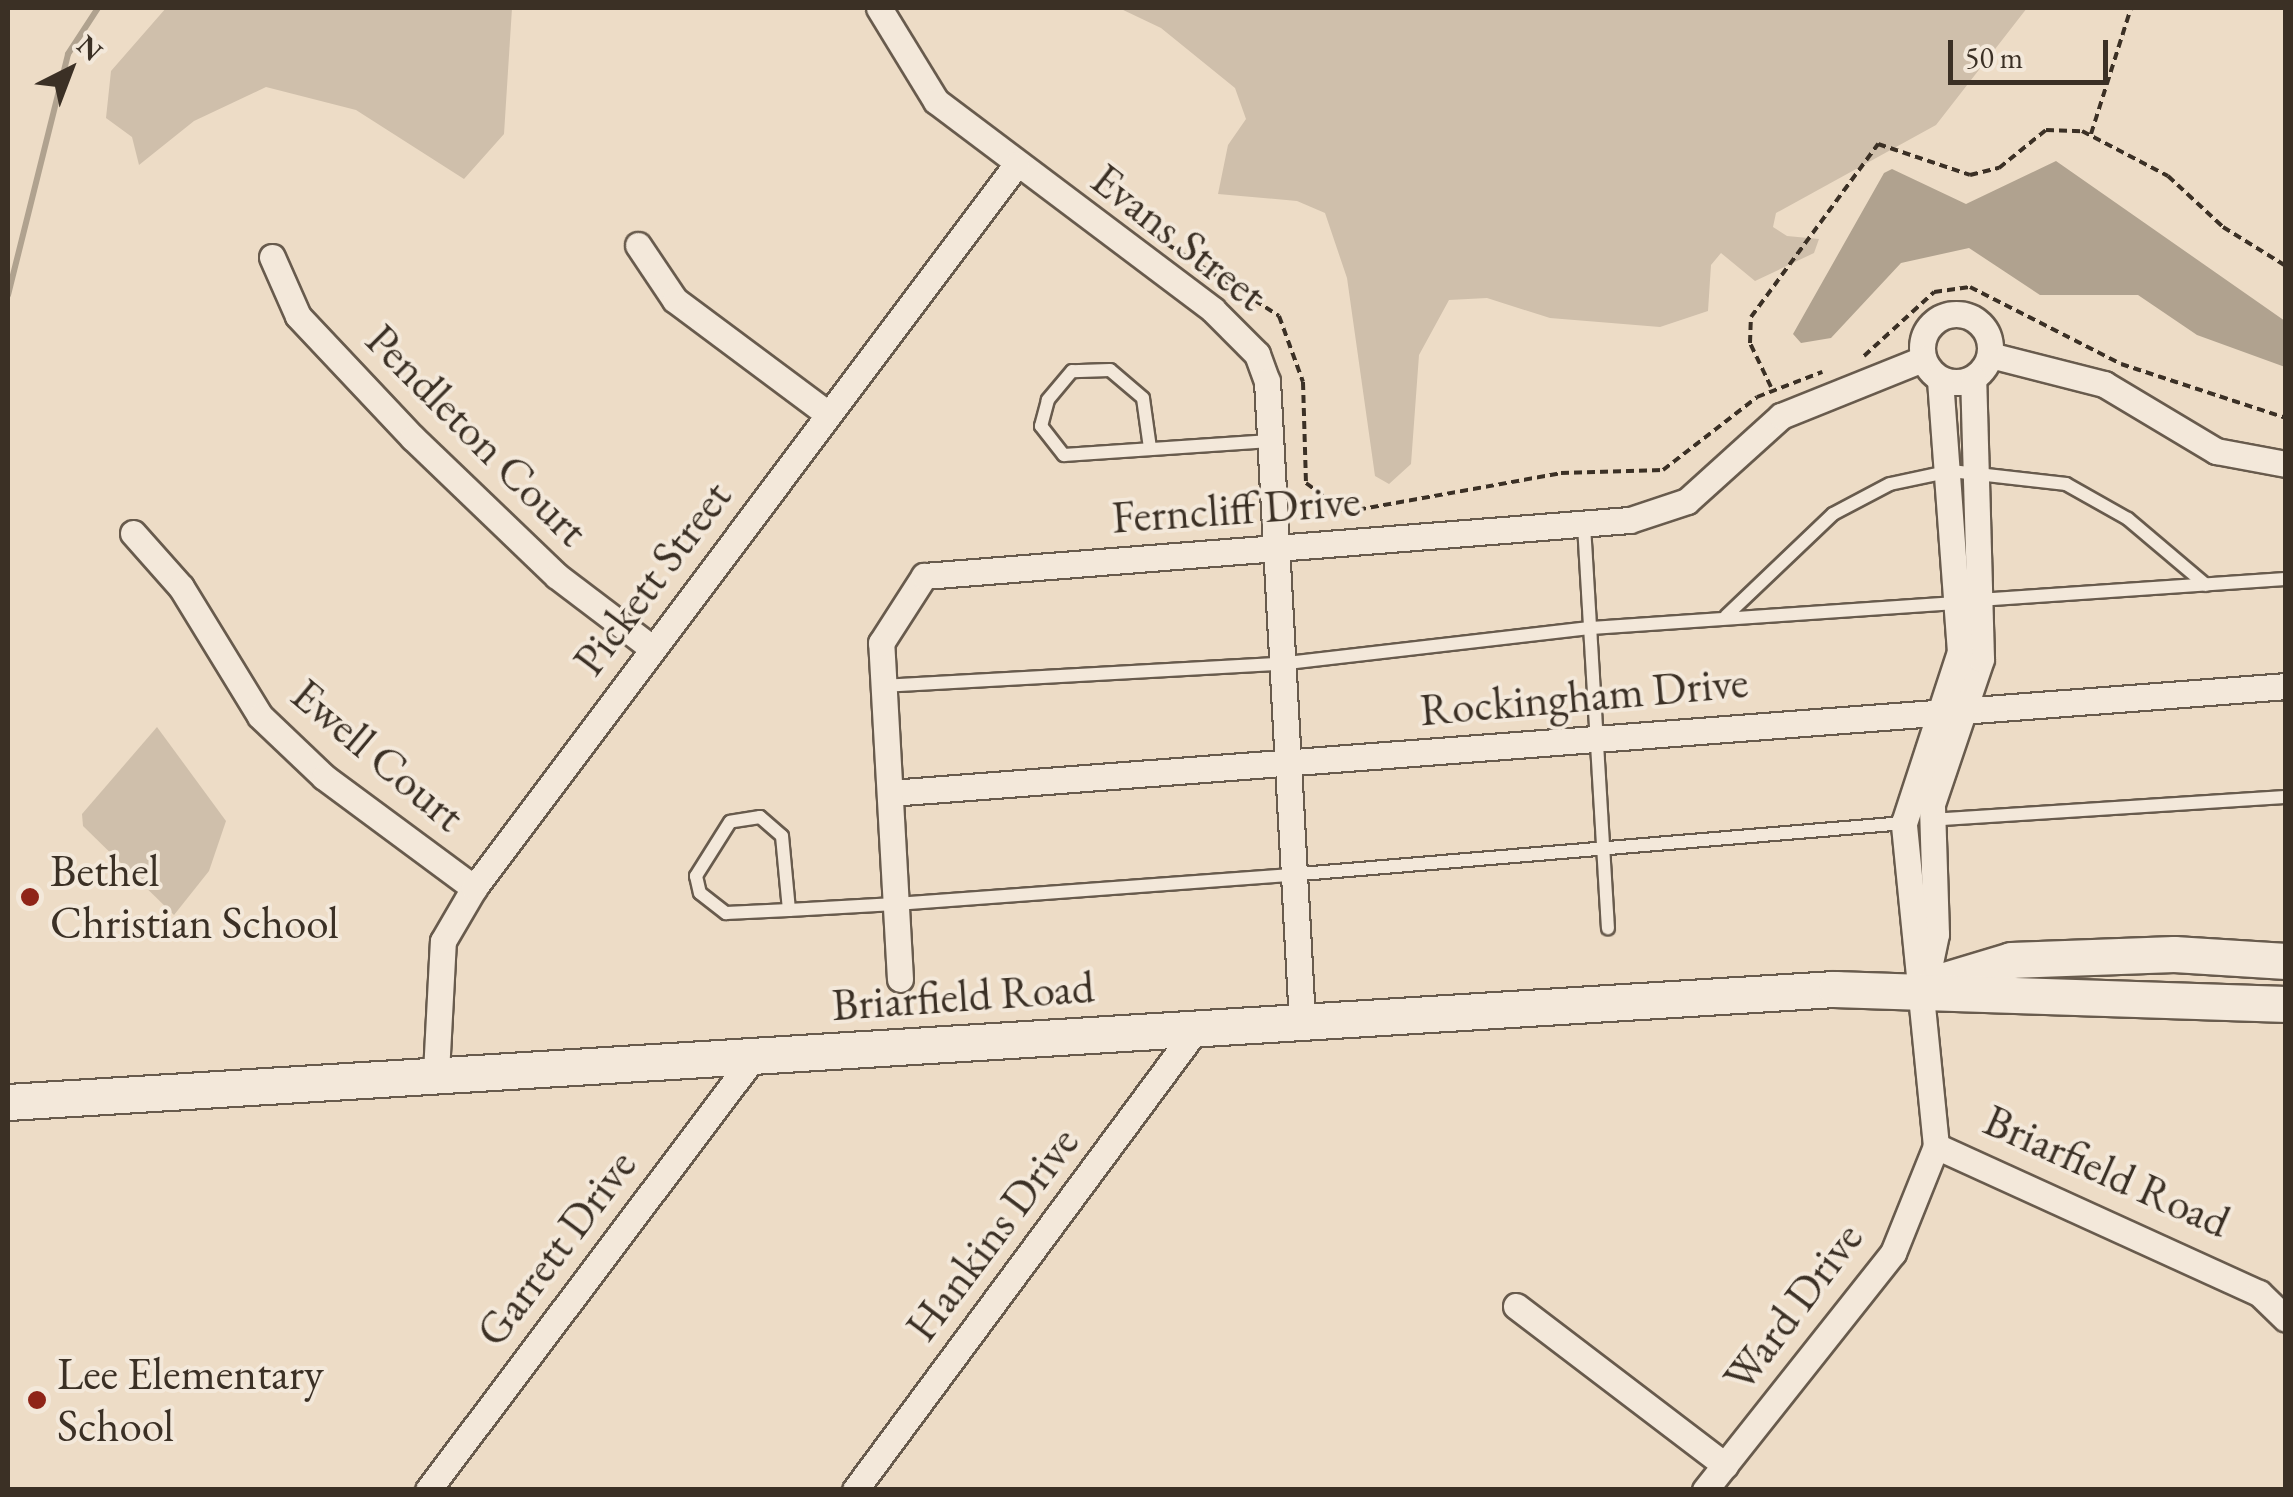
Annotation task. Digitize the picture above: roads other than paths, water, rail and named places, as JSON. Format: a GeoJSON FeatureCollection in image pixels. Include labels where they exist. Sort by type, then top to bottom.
{"type":"FeatureCollection","features":[{"type":"Feature","properties":{"kind":"main road","name":"Briarfield Road"},"geometry":{"type":"LineString","coordinates":[[1925,986],[2011,960],[2174,954],[2286,962]]}},
{"type":"Feature","properties":{"kind":"main road","name":"Briarfield Road"},"geometry":{"type":"LineString","coordinates":[[8,1102],[436,1073],[753,1058],[1925,986],[2013,1001],[2175,995],[2286,1004]]}},
{"type":"Feature","properties":{"kind":"street","name":"Evans Street"},"geometry":{"type":"LineString","coordinates":[[878,8],[936,101],[1134,252],[1257,354],[1268,441],[1289,875],[1302,1022]]}},
{"type":"Feature","properties":{"kind":"street","name":"Pickett Street"},"geometry":{"type":"LineString","coordinates":[[436,1073],[443,941],[474,888],[1016,165]]}},
{"type":"Feature","properties":{"kind":"street"},"geometry":{"type":"LineString","coordinates":[[638,245],[675,300],[828,414]]}},
{"type":"Feature","properties":{"kind":"street","name":"Pendleton Court"},"geometry":{"type":"LineString","coordinates":[[272,257],[298,316],[413,438],[557,576],[652,648]]}},
{"type":"Feature","properties":{"kind":"street"},"geometry":{"type":"LineString","coordinates":[[1962,470],[1940,379],[1923,358],[1929,326],[1960,314],[1980,324],[1990,355]]}},
{"type":"Feature","properties":{"kind":"street"},"geometry":{"type":"LineString","coordinates":[[1925,986],[1936,934],[1930,820],[1982,660],[1969,601],[1962,470],[1973,378],[1990,355]]}},
{"type":"Feature","properties":{"kind":"street"},"geometry":{"type":"LineString","coordinates":[[1990,355],[2104,384],[2216,451],[2286,464]]}},
{"type":"Feature","properties":{"kind":"street","name":"Ferncliff Drive"},"geometry":{"type":"LineString","coordinates":[[900,979],[883,686],[886,622],[924,576],[1584,525],[1687,501],[1781,416],[1923,358]]}},
{"type":"Feature","properties":{"kind":"street"},"geometry":{"type":"LineString","coordinates":[[1940,379],[1973,378]]}},
{"type":"Feature","properties":{"kind":"street","name":"Ewell Court"},"geometry":{"type":"LineString","coordinates":[[133,533],[181,587],[260,716],[324,778],[474,888]]}},
{"type":"Feature","properties":{"kind":"street"},"geometry":{"type":"LineString","coordinates":[[1925,986],[1909,936],[1904,823],[1960,652],[1969,601]]}},
{"type":"Feature","properties":{"kind":"street","name":"Rockingham Drive"},"geometry":{"type":"LineString","coordinates":[[890,794],[1596,736],[2286,686]]}},
{"type":"Feature","properties":{"kind":"street","name":"Ward Drive"},"geometry":{"type":"LineString","coordinates":[[1706,1490],[1892,1253],[1936,1146],[1925,986]]}},
{"type":"Feature","properties":{"kind":"street","name":"Hankins Drive"},"geometry":{"type":"LineString","coordinates":[[855,1490],[1197,1028]]}},
{"type":"Feature","properties":{"kind":"street","name":"Garrett Drive"},"geometry":{"type":"LineString","coordinates":[[428,1490],[753,1058]]}},
{"type":"Feature","properties":{"kind":"street","name":"Briarfield Road"},"geometry":{"type":"LineString","coordinates":[[1936,1146],[2259,1293],[2286,1319]]}},
{"type":"Feature","properties":{"kind":"street"},"geometry":{"type":"LineString","coordinates":[[1516,1306],[1725,1464]]}},
{"type":"Feature","properties":{"kind":"lane"},"geometry":{"type":"LineString","coordinates":[[1150,448],[1142,398],[1099,365],[1072,371],[1043,412],[1045,438],[1064,455],[1268,441]]}},
{"type":"Feature","properties":{"kind":"lane"},"geometry":{"type":"LineString","coordinates":[[1726,616],[1833,514],[1890,484],[1962,470],[2034,476],[2101,501],[2206,585]]}},
{"type":"Feature","properties":{"kind":"lane"},"geometry":{"type":"LineString","coordinates":[[1584,525],[1608,928]]}},
{"type":"Feature","properties":{"kind":"lane"},"geometry":{"type":"LineString","coordinates":[[883,686],[1278,664],[1726,616],[2286,579]]}},
{"type":"Feature","properties":{"kind":"lane"},"geometry":{"type":"LineString","coordinates":[[789,910],[782,836],[760,817],[730,822],[700,863],[700,893],[726,914],[895,904],[1289,875],[1602,845],[1930,820],[2286,797]]}},
{"type":"Feature","properties":{"kind":"waterway"},"geometry":{"type":"LineString","coordinates":[[8,295],[68,54],[98,8]]}},
{"type":"Feature","properties":{"kind":"place","name":"Bethel Christian School"},"geometry":{"type":"Point","coordinates":[30,897]}},
{"type":"Feature","properties":{"kind":"place","name":"Lee Elementary School"},"geometry":{"type":"Point","coordinates":[37,1400]}}]}
